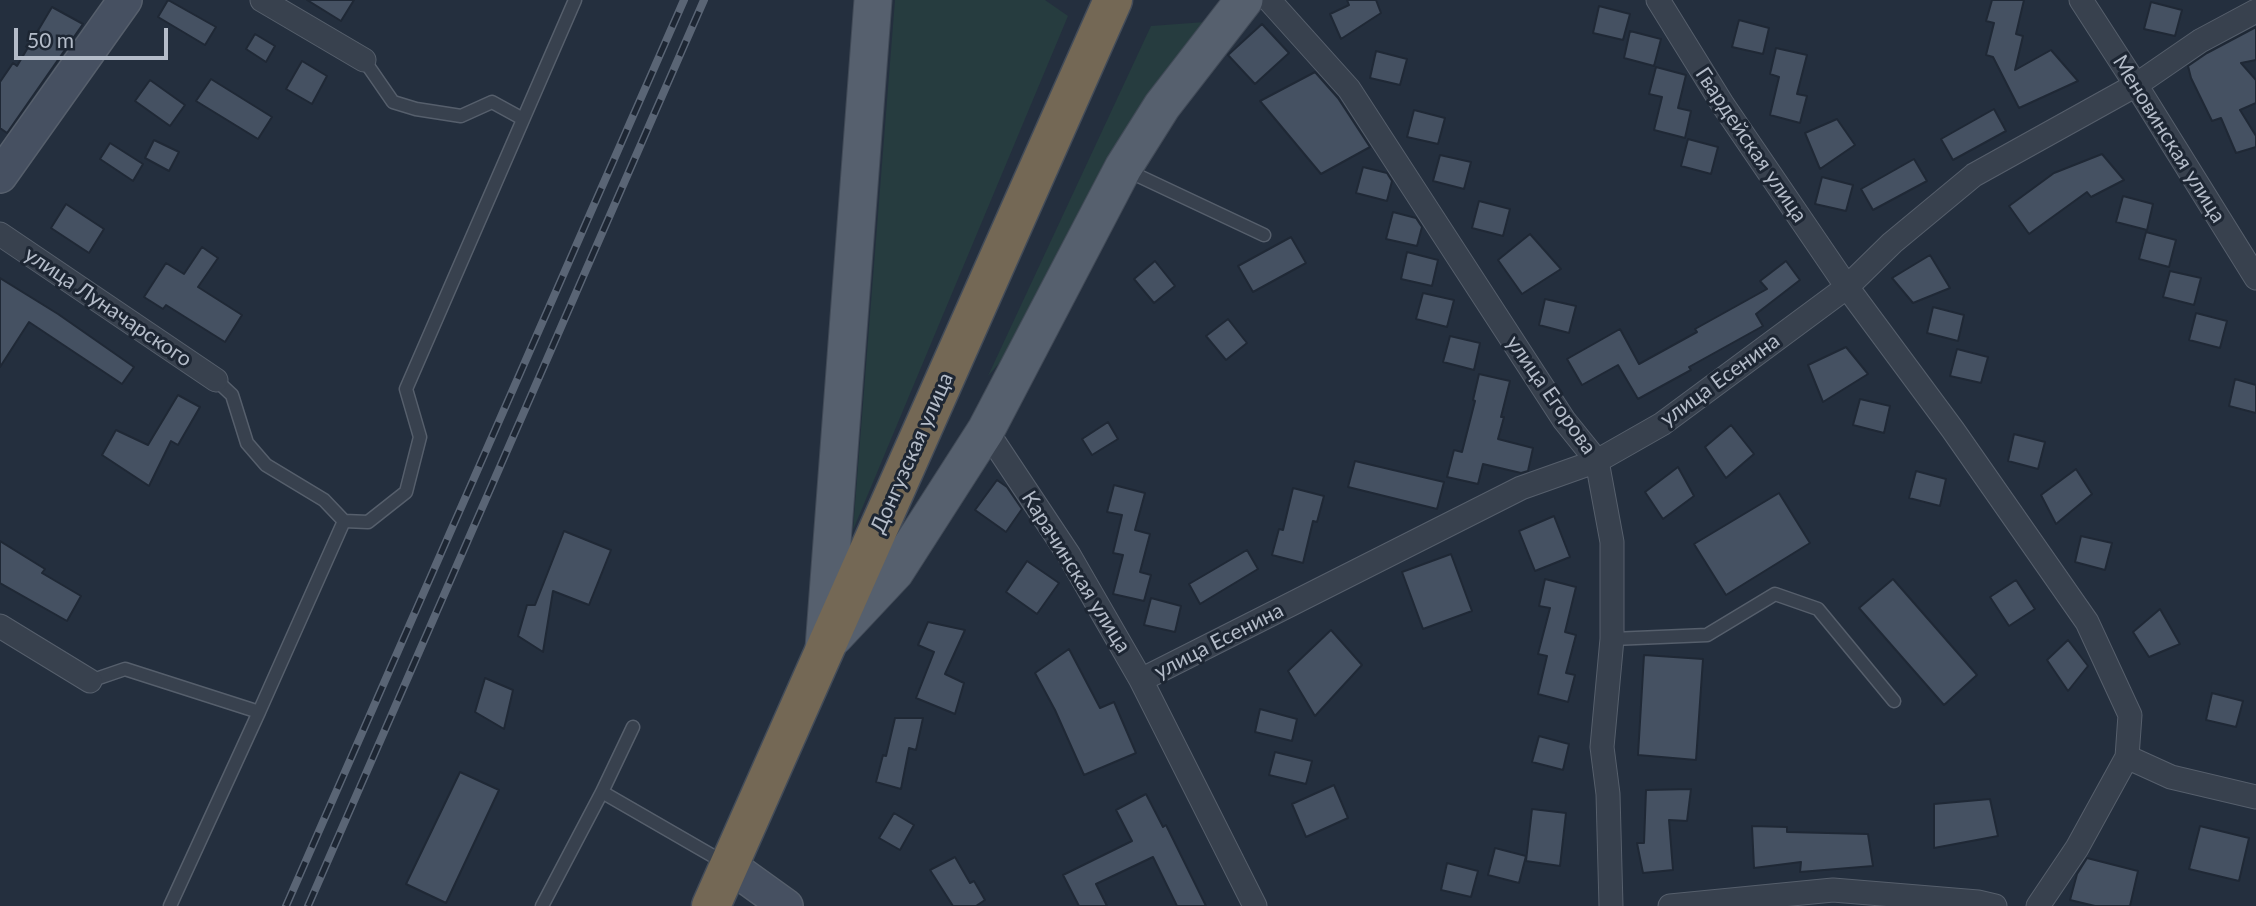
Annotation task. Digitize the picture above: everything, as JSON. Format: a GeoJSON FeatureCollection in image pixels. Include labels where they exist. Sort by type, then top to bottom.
{"type":"FeatureCollection","features":[{"type":"Feature","properties":{"kind":"highway","name":"Донгузская улица"},"geometry":{"type":"LineString","coordinates":[[710,906],[1113,0]]}},
{"type":"Feature","properties":{"kind":"main road"},"geometry":{"type":"LineString","coordinates":[[824,648],[873,0]]}},
{"type":"Feature","properties":{"kind":"main road"},"geometry":{"type":"LineString","coordinates":[[824,648],[895,572],[986,430],[1123,168],[1162,106],[1244,0]]}},
{"type":"Feature","properties":{"kind":"street"},"geometry":{"type":"LineString","coordinates":[[0,176],[125,0]]}},
{"type":"Feature","properties":{"kind":"street"},"geometry":{"type":"LineString","coordinates":[[262,0],[364,60]]}},
{"type":"Feature","properties":{"kind":"street","name":"улица Егорова"},"geometry":{"type":"LineString","coordinates":[[1269,0],[1349,89],[1564,420],[1597,461],[1612,542],[1612,639],[1602,747],[1608,794],[1611,906]]}},
{"type":"Feature","properties":{"kind":"street","name":"Гвардейская улица"},"geometry":{"type":"LineString","coordinates":[[1658,0],[1723,105],[1847,287],[1953,430],[2087,622],[2130,715],[2127,757]]}},
{"type":"Feature","properties":{"kind":"street","name":"Меновинская улица"},"geometry":{"type":"LineString","coordinates":[[2081,0],[2256,278]]}},
{"type":"Feature","properties":{"kind":"street","name":"улица Есенина"},"geometry":{"type":"LineString","coordinates":[[1141,680],[1521,488],[1597,461],[1662,424],[1847,287],[1892,243],[1974,175],[2136,85],[2200,41],[2256,11]]}},
{"type":"Feature","properties":{"kind":"street","name":"улица Луначарского"},"geometry":{"type":"LineString","coordinates":[[0,234],[216,380]]}},
{"type":"Feature","properties":{"kind":"street","name":"Карачинская улица"},"geometry":{"type":"LineString","coordinates":[[986,430],[1069,555],[1141,680],[1255,906]]}},
{"type":"Feature","properties":{"kind":"street"},"geometry":{"type":"LineString","coordinates":[[0,626],[90,681]]}},
{"type":"Feature","properties":{"kind":"street"},"geometry":{"type":"LineString","coordinates":[[2038,906],[2077,848],[2127,757],[2171,777],[2256,797]]}},
{"type":"Feature","properties":{"kind":"street"},"geometry":{"type":"LineString","coordinates":[[729,865],[786,906]]}},
{"type":"Feature","properties":{"kind":"street"},"geometry":{"type":"LineString","coordinates":[[1670,906],[1833,890],[1978,902],[1995,906]]}},
{"type":"Feature","properties":{"kind":"lane"},"geometry":{"type":"LineString","coordinates":[[216,380],[232,395],[247,443],[266,465],[324,500],[344,521],[368,522],[406,492],[419,437],[406,389],[575,0]]}},
{"type":"Feature","properties":{"kind":"lane"},"geometry":{"type":"LineString","coordinates":[[364,60],[393,102],[416,109],[461,116],[492,102],[523,119]]}},
{"type":"Feature","properties":{"kind":"lane"},"geometry":{"type":"LineString","coordinates":[[1123,168],[1264,235]]}},
{"type":"Feature","properties":{"kind":"lane"},"geometry":{"type":"LineString","coordinates":[[170,906],[260,712],[344,521]]}},
{"type":"Feature","properties":{"kind":"lane"},"geometry":{"type":"LineString","coordinates":[[1612,639],[1707,635],[1775,593],[1818,608],[1894,701]]}},
{"type":"Feature","properties":{"kind":"lane"},"geometry":{"type":"LineString","coordinates":[[90,681],[125,669],[260,712]]}},
{"type":"Feature","properties":{"kind":"lane"},"geometry":{"type":"LineString","coordinates":[[542,906],[633,727]]}},
{"type":"Feature","properties":{"kind":"lane"},"geometry":{"type":"LineString","coordinates":[[602,792],[729,865]]}},
{"type":"Feature","properties":{"kind":"green space"},"geometry":{"type":"Polygon","coordinates":[[[895,0],[1045,0],[1068,16],[853,530],[895,0]]]}},
{"type":"Feature","properties":{"kind":"green space"},"geometry":{"type":"Polygon","coordinates":[[[1205,22],[1158,80],[1105,161],[1008,353],[988,376],[1151,26],[1205,22]]]}},
{"type":"Feature","properties":{"kind":"building"},"geometry":{"type":"Polygon","coordinates":[[[168,0],[216,27],[205,45],[158,17],[168,0]]]}},
{"type":"Feature","properties":{"kind":"building"},"geometry":{"type":"Polygon","coordinates":[[[307,0],[354,0],[341,21],[307,0]]]}},
{"type":"Feature","properties":{"kind":"building"},"geometry":{"type":"Polygon","coordinates":[[[1347,0],[1376,0],[1381,13],[1341,39],[1330,14],[1349,5],[1347,0]]]}},
{"type":"Feature","properties":{"kind":"building"},"geometry":{"type":"Polygon","coordinates":[[[1992,0],[2024,0],[2016,34],[2023,36],[2015,70],[2051,50],[2078,81],[2019,108],[1993,57],[1986,55],[1994,23],[1986,21],[1992,0]]]}},
{"type":"Feature","properties":{"kind":"building"},"geometry":{"type":"Polygon","coordinates":[[[2151,2],[2182,10],[2175,36],[2144,29],[2151,2]]]}},
{"type":"Feature","properties":{"kind":"building"},"geometry":{"type":"Polygon","coordinates":[[[1599,6],[1630,14],[1623,40],[1593,33],[1599,6]]]}},
{"type":"Feature","properties":{"kind":"building"},"geometry":{"type":"Polygon","coordinates":[[[52,7],[83,24],[7,133],[0,128],[0,82],[13,63],[17,66],[52,7]]]}},
{"type":"Feature","properties":{"kind":"building"},"geometry":{"type":"Polygon","coordinates":[[[1739,20],[1769,28],[1763,54],[1732,47],[1739,20]]]}},
{"type":"Feature","properties":{"kind":"building"},"geometry":{"type":"Polygon","coordinates":[[[1262,24],[1289,53],[1255,84],[1228,55],[1262,24]]]}},
{"type":"Feature","properties":{"kind":"building"},"geometry":{"type":"Polygon","coordinates":[[[2256,27],[2256,60],[2241,63],[2256,80],[2256,103],[2240,110],[2256,136],[2256,147],[2236,153],[2221,118],[2212,121],[2188,66],[2256,27]]]}},
{"type":"Feature","properties":{"kind":"building"},"geometry":{"type":"Polygon","coordinates":[[[1630,31],[1661,39],[1654,66],[1624,58],[1630,31]]]}},
{"type":"Feature","properties":{"kind":"building"},"geometry":{"type":"Polygon","coordinates":[[[255,34],[275,46],[266,62],[246,49],[255,34]]]}},
{"type":"Feature","properties":{"kind":"building"},"geometry":{"type":"Polygon","coordinates":[[[1776,48],[1807,55],[1797,94],[1807,96],[1800,123],[1770,115],[1779,77],[1770,74],[1776,48]]]}},
{"type":"Feature","properties":{"kind":"building"},"geometry":{"type":"Polygon","coordinates":[[[1376,51],[1407,59],[1400,85],[1370,78],[1376,51]]]}},
{"type":"Feature","properties":{"kind":"building"},"geometry":{"type":"Polygon","coordinates":[[[302,61],[327,76],[312,104],[286,89],[302,61]]]}},
{"type":"Feature","properties":{"kind":"building"},"geometry":{"type":"Polygon","coordinates":[[[1656,67],[1686,75],[1678,108],[1691,111],[1685,138],[1654,130],[1662,97],[1649,94],[1656,67]]]}},
{"type":"Feature","properties":{"kind":"building"},"geometry":{"type":"Polygon","coordinates":[[[1315,72],[1338,98],[1370,147],[1321,174],[1260,101],[1315,72]]]}},
{"type":"Feature","properties":{"kind":"building"},"geometry":{"type":"Polygon","coordinates":[[[211,79],[272,117],[258,139],[196,101],[211,79]]]}},
{"type":"Feature","properties":{"kind":"building"},"geometry":{"type":"Polygon","coordinates":[[[150,80],[185,105],[170,126],[135,101],[150,80]]]}},
{"type":"Feature","properties":{"kind":"building"},"geometry":{"type":"Polygon","coordinates":[[[1994,109],[2006,131],[1953,160],[1941,139],[1994,109]]]}},
{"type":"Feature","properties":{"kind":"building"},"geometry":{"type":"Polygon","coordinates":[[[1414,110],[1445,118],[1438,144],[1407,137],[1414,110]]]}},
{"type":"Feature","properties":{"kind":"building"},"geometry":{"type":"Polygon","coordinates":[[[1837,119],[1855,145],[1820,169],[1805,133],[1837,119]]]}},
{"type":"Feature","properties":{"kind":"building"},"geometry":{"type":"Polygon","coordinates":[[[1688,139],[1718,147],[1711,174],[1681,166],[1688,139]]]}},
{"type":"Feature","properties":{"kind":"building"},"geometry":{"type":"Polygon","coordinates":[[[154,140],[179,152],[169,171],[145,158],[154,140]]]}},
{"type":"Feature","properties":{"kind":"building"},"geometry":{"type":"Polygon","coordinates":[[[110,143],[143,164],[133,181],[100,159],[110,143]]]}},
{"type":"Feature","properties":{"kind":"building"},"geometry":{"type":"Polygon","coordinates":[[[2102,154],[2124,180],[2091,197],[2087,192],[2029,234],[2009,206],[2054,173],[2102,154]]]}},
{"type":"Feature","properties":{"kind":"building"},"geometry":{"type":"Polygon","coordinates":[[[1440,155],[1471,162],[1464,189],[1433,181],[1440,155]]]}},
{"type":"Feature","properties":{"kind":"building"},"geometry":{"type":"Polygon","coordinates":[[[1914,159],[1927,181],[1873,210],[1861,189],[1914,159]]]}},
{"type":"Feature","properties":{"kind":"building"},"geometry":{"type":"Polygon","coordinates":[[[1363,167],[1387,173],[1392,181],[1387,201],[1356,193],[1363,167]]]}},
{"type":"Feature","properties":{"kind":"building"},"geometry":{"type":"Polygon","coordinates":[[[1822,177],[1853,185],[1846,211],[1815,204],[1822,177]]]}},
{"type":"Feature","properties":{"kind":"building"},"geometry":{"type":"Polygon","coordinates":[[[2123,196],[2153,204],[2147,230],[2116,222],[2123,196]]]}},
{"type":"Feature","properties":{"kind":"building"},"geometry":{"type":"Polygon","coordinates":[[[1479,201],[1510,209],[1503,236],[1472,228],[1479,201]]]}},
{"type":"Feature","properties":{"kind":"building"},"geometry":{"type":"Polygon","coordinates":[[[66,204],[104,229],[89,253],[51,228],[66,204]]]}},
{"type":"Feature","properties":{"kind":"building"},"geometry":{"type":"Polygon","coordinates":[[[1393,212],[1416,218],[1422,227],[1417,246],[1386,239],[1393,212]]]}},
{"type":"Feature","properties":{"kind":"building"},"geometry":{"type":"Polygon","coordinates":[[[2146,232],[2176,240],[2169,267],[2139,259],[2146,232]]]}},
{"type":"Feature","properties":{"kind":"building"},"geometry":{"type":"Polygon","coordinates":[[[1530,234],[1561,269],[1522,294],[1498,260],[1530,234]]]}},
{"type":"Feature","properties":{"kind":"building"},"geometry":{"type":"Polygon","coordinates":[[[1291,237],[1306,263],[1253,292],[1238,266],[1291,237]]]}},
{"type":"Feature","properties":{"kind":"building"},"geometry":{"type":"Polygon","coordinates":[[[202,247],[218,258],[198,287],[242,315],[225,342],[166,305],[163,309],[144,297],[166,263],[184,274],[202,247]]]}},
{"type":"Feature","properties":{"kind":"building"},"geometry":{"type":"Polygon","coordinates":[[[1407,252],[1438,260],[1432,286],[1401,279],[1407,252]]]}},
{"type":"Feature","properties":{"kind":"building"},"geometry":{"type":"Polygon","coordinates":[[[1930,255],[1950,288],[1913,303],[1892,278],[1930,255]]]}},
{"type":"Feature","properties":{"kind":"building"},"geometry":{"type":"Polygon","coordinates":[[[1155,261],[1175,286],[1154,303],[1134,279],[1155,261]]]}},
{"type":"Feature","properties":{"kind":"building"},"geometry":{"type":"Polygon","coordinates":[[[1786,261],[1800,280],[1756,314],[1763,326],[1638,399],[1618,365],[1582,385],[1567,359],[1620,329],[1639,364],[1767,289],[1760,281],[1786,261]]]}},
{"type":"Feature","properties":{"kind":"building"},"geometry":{"type":"Polygon","coordinates":[[[2170,271],[2201,278],[2194,305],[2163,297],[2170,271]]]}},
{"type":"Feature","properties":{"kind":"building"},"geometry":{"type":"Polygon","coordinates":[[[0,278],[58,314],[134,367],[122,384],[29,322],[0,367],[0,278]]]}},
{"type":"Feature","properties":{"kind":"building"},"geometry":{"type":"Polygon","coordinates":[[[1423,293],[1454,300],[1447,327],[1416,319],[1423,293]]]}},
{"type":"Feature","properties":{"kind":"building"},"geometry":{"type":"Polygon","coordinates":[[[1545,299],[1576,306],[1569,333],[1539,325],[1545,299]]]}},
{"type":"Feature","properties":{"kind":"building"},"geometry":{"type":"Polygon","coordinates":[[[1933,307],[1964,315],[1958,341],[1927,333],[1933,307]]]}},
{"type":"Feature","properties":{"kind":"building"},"geometry":{"type":"Polygon","coordinates":[[[2196,313],[2227,321],[2220,348],[2189,340],[2196,313]]]}},
{"type":"Feature","properties":{"kind":"building"},"geometry":{"type":"Polygon","coordinates":[[[1228,319],[1247,343],[1226,360],[1206,336],[1228,319]]]}},
{"type":"Feature","properties":{"kind":"building"},"geometry":{"type":"Polygon","coordinates":[[[1450,336],[1480,343],[1474,370],[1443,362],[1450,336]]]}},
{"type":"Feature","properties":{"kind":"building"},"geometry":{"type":"Polygon","coordinates":[[[1846,347],[1868,374],[1823,402],[1808,365],[1846,347]]]}},
{"type":"Feature","properties":{"kind":"building"},"geometry":{"type":"Polygon","coordinates":[[[1957,349],[1988,357],[1981,383],[1950,376],[1957,349]]]}},
{"type":"Feature","properties":{"kind":"building"},"geometry":{"type":"Polygon","coordinates":[[[1479,374],[1510,381],[1498,439],[1533,448],[1528,471],[1521,473],[1483,464],[1478,484],[1447,477],[1454,450],[1462,452],[1479,374]]]}},
{"type":"Feature","properties":{"kind":"building"},"geometry":{"type":"Polygon","coordinates":[[[2235,379],[2256,385],[2256,413],[2229,406],[2235,379]]]}},
{"type":"Feature","properties":{"kind":"building"},"geometry":{"type":"Polygon","coordinates":[[[178,395],[200,407],[178,445],[171,441],[149,486],[102,455],[116,430],[148,445],[178,395]]]}},
{"type":"Feature","properties":{"kind":"building"},"geometry":{"type":"Polygon","coordinates":[[[1860,399],[1890,406],[1884,433],[1853,425],[1860,399]]]}},
{"type":"Feature","properties":{"kind":"building"},"geometry":{"type":"Polygon","coordinates":[[[1108,422],[1118,439],[1092,455],[1082,439],[1108,422]]]}},
{"type":"Feature","properties":{"kind":"building"},"geometry":{"type":"Polygon","coordinates":[[[1731,425],[1754,454],[1726,478],[1705,447],[1731,425]]]}},
{"type":"Feature","properties":{"kind":"building"},"geometry":{"type":"Polygon","coordinates":[[[2014,434],[2045,442],[2038,469],[2008,461],[2014,434]]]}},
{"type":"Feature","properties":{"kind":"building"},"geometry":{"type":"Polygon","coordinates":[[[1355,461],[1444,482],[1437,509],[1348,487],[1355,461]]]}},
{"type":"Feature","properties":{"kind":"building"},"geometry":{"type":"Polygon","coordinates":[[[1678,467],[1694,496],[1663,519],[1645,492],[1678,467]]]}},
{"type":"Feature","properties":{"kind":"building"},"geometry":{"type":"Polygon","coordinates":[[[2076,469],[2092,494],[2056,524],[2041,495],[2076,469]]]}},
{"type":"Feature","properties":{"kind":"building"},"geometry":{"type":"Polygon","coordinates":[[[1916,471],[1946,479],[1940,506],[1909,498],[1916,471]]]}},
{"type":"Feature","properties":{"kind":"building"},"geometry":{"type":"Polygon","coordinates":[[[997,480],[1007,487],[1022,509],[1006,532],[975,510],[997,480]]]}},
{"type":"Feature","properties":{"kind":"building"},"geometry":{"type":"Polygon","coordinates":[[[1114,485],[1145,493],[1135,530],[1150,534],[1140,572],[1151,575],[1144,601],[1113,594],[1123,555],[1113,553],[1122,515],[1107,512],[1114,485]]]}},
{"type":"Feature","properties":{"kind":"building"},"geometry":{"type":"Polygon","coordinates":[[[1293,488],[1324,496],[1317,522],[1313,521],[1303,563],[1272,555],[1279,529],[1283,530],[1293,488]]]}},
{"type":"Feature","properties":{"kind":"building"},"geometry":{"type":"Polygon","coordinates":[[[1779,493],[1810,543],[1726,595],[1694,544],[1779,493]]]}},
{"type":"Feature","properties":{"kind":"building"},"geometry":{"type":"Polygon","coordinates":[[[1554,516],[1570,557],[1535,571],[1519,531],[1554,516]]]}},
{"type":"Feature","properties":{"kind":"building"},"geometry":{"type":"Polygon","coordinates":[[[564,531],[611,550],[589,605],[553,591],[543,652],[518,636],[527,605],[535,605],[564,531]]]}},
{"type":"Feature","properties":{"kind":"building"},"geometry":{"type":"Polygon","coordinates":[[[2081,536],[2112,543],[2105,570],[2075,562],[2081,536]]]}},
{"type":"Feature","properties":{"kind":"building"},"geometry":{"type":"Polygon","coordinates":[[[0,541],[45,569],[42,573],[81,596],[67,621],[0,583],[0,541]]]}},
{"type":"Feature","properties":{"kind":"building"},"geometry":{"type":"Polygon","coordinates":[[[1247,550],[1258,569],[1200,604],[1189,584],[1247,550]]]}},
{"type":"Feature","properties":{"kind":"building"},"geometry":{"type":"Polygon","coordinates":[[[1451,554],[1472,611],[1423,629],[1402,572],[1451,554]]]}},
{"type":"Feature","properties":{"kind":"building"},"geometry":{"type":"Polygon","coordinates":[[[1027,561],[1059,583],[1037,614],[1006,592],[1027,561]]]}},
{"type":"Feature","properties":{"kind":"building"},"geometry":{"type":"Polygon","coordinates":[[[1545,579],[1576,587],[1565,632],[1576,635],[1566,673],[1575,675],[1568,702],[1538,694],[1547,656],[1538,654],[1550,608],[1539,606],[1545,579]]]}},
{"type":"Feature","properties":{"kind":"building"},"geometry":{"type":"Polygon","coordinates":[[[1893,579],[1977,675],[1944,705],[1859,608],[1893,579]]]}},
{"type":"Feature","properties":{"kind":"building"},"geometry":{"type":"Polygon","coordinates":[[[2016,580],[2035,609],[2009,626],[1990,597],[2016,580]]]}},
{"type":"Feature","properties":{"kind":"building"},"geometry":{"type":"Polygon","coordinates":[[[1151,598],[1181,606],[1175,632],[1144,625],[1151,598]]]}},
{"type":"Feature","properties":{"kind":"building"},"geometry":{"type":"Polygon","coordinates":[[[2160,609],[2180,644],[2149,657],[2133,632],[2160,609]]]}},
{"type":"Feature","properties":{"kind":"building"},"geometry":{"type":"Polygon","coordinates":[[[928,622],[965,630],[945,674],[964,683],[955,714],[916,698],[934,652],[918,645],[928,622]]]}},
{"type":"Feature","properties":{"kind":"building"},"geometry":{"type":"Polygon","coordinates":[[[1331,630],[1362,665],[1315,716],[1288,671],[1331,630]]]}},
{"type":"Feature","properties":{"kind":"building"},"geometry":{"type":"Polygon","coordinates":[[[2068,640],[2088,666],[2068,691],[2047,660],[2068,640]]]}},
{"type":"Feature","properties":{"kind":"building"},"geometry":{"type":"Polygon","coordinates":[[[1069,649],[1100,708],[1114,702],[1136,753],[1084,775],[1035,673],[1069,649]]]}},
{"type":"Feature","properties":{"kind":"building"},"geometry":{"type":"Polygon","coordinates":[[[1644,655],[1703,659],[1696,760],[1638,755],[1644,655]]]}},
{"type":"Feature","properties":{"kind":"building"},"geometry":{"type":"Polygon","coordinates":[[[485,678],[513,690],[504,729],[475,712],[485,678]]]}},
{"type":"Feature","properties":{"kind":"building"},"geometry":{"type":"Polygon","coordinates":[[[2212,693],[2243,701],[2236,727],[2206,720],[2212,693]]]}},
{"type":"Feature","properties":{"kind":"building"},"geometry":{"type":"Polygon","coordinates":[[[1260,709],[1297,719],[1292,741],[1255,732],[1260,709]]]}},
{"type":"Feature","properties":{"kind":"building"},"geometry":{"type":"Polygon","coordinates":[[[895,718],[923,718],[916,750],[909,748],[901,789],[876,782],[883,755],[886,756],[895,718]]]}},
{"type":"Feature","properties":{"kind":"building"},"geometry":{"type":"Polygon","coordinates":[[[1539,736],[1569,744],[1563,770],[1532,762],[1539,736]]]}},
{"type":"Feature","properties":{"kind":"building"},"geometry":{"type":"Polygon","coordinates":[[[1275,752],[1312,761],[1306,784],[1269,775],[1275,752]]]}},
{"type":"Feature","properties":{"kind":"building"},"geometry":{"type":"Polygon","coordinates":[[[460,772],[499,790],[446,903],[406,884],[460,772]]]}},
{"type":"Feature","properties":{"kind":"building"},"geometry":{"type":"Polygon","coordinates":[[[1334,785],[1348,818],[1306,837],[1292,804],[1334,785]]]}},
{"type":"Feature","properties":{"kind":"building"},"geometry":{"type":"Polygon","coordinates":[[[1691,789],[1687,821],[1669,820],[1673,870],[1643,873],[1637,843],[1644,843],[1646,790],[1691,789]]]}},
{"type":"Feature","properties":{"kind":"building"},"geometry":{"type":"Polygon","coordinates":[[[1146,794],[1163,827],[1166,825],[1206,906],[1177,906],[1153,857],[1096,884],[1107,906],[1079,906],[1063,875],[1132,841],[1116,810],[1146,794]]]}},
{"type":"Feature","properties":{"kind":"building"},"geometry":{"type":"Polygon","coordinates":[[[1990,799],[1998,836],[1934,848],[1934,804],[1990,799]]]}},
{"type":"Feature","properties":{"kind":"building"},"geometry":{"type":"Polygon","coordinates":[[[1532,809],[1566,813],[1560,866],[1526,861],[1532,809]]]}},
{"type":"Feature","properties":{"kind":"building"},"geometry":{"type":"Polygon","coordinates":[[[894,813],[914,825],[900,850],[879,838],[894,813]]]}},
{"type":"Feature","properties":{"kind":"building"},"geometry":{"type":"Polygon","coordinates":[[[1752,826],[1787,827],[1787,832],[1868,834],[1873,866],[1800,872],[1801,862],[1754,868],[1752,826]]]}},
{"type":"Feature","properties":{"kind":"building"},"geometry":{"type":"Polygon","coordinates":[[[2200,826],[2249,838],[2239,881],[2189,869],[2200,826]]]}},
{"type":"Feature","properties":{"kind":"building"},"geometry":{"type":"Polygon","coordinates":[[[1495,848],[1526,856],[1519,883],[1488,875],[1495,848]]]}},
{"type":"Feature","properties":{"kind":"building"},"geometry":{"type":"Polygon","coordinates":[[[955,857],[970,883],[974,881],[985,900],[976,906],[953,906],[930,870],[955,857]]]}},
{"type":"Feature","properties":{"kind":"building"},"geometry":{"type":"Polygon","coordinates":[[[2087,858],[2138,871],[2130,906],[2095,906],[2070,900],[2077,874],[2087,858]]]}},
{"type":"Feature","properties":{"kind":"building"},"geometry":{"type":"Polygon","coordinates":[[[1447,863],[1478,871],[1471,897],[1441,890],[1447,863]]]}},
{"type":"Feature","properties":{"kind":"railway"},"geometry":{"type":"LineString","coordinates":[[286,906],[684,0]]}},
{"type":"Feature","properties":{"kind":"railway"},"geometry":{"type":"LineString","coordinates":[[308,906],[704,0]]}}]}
